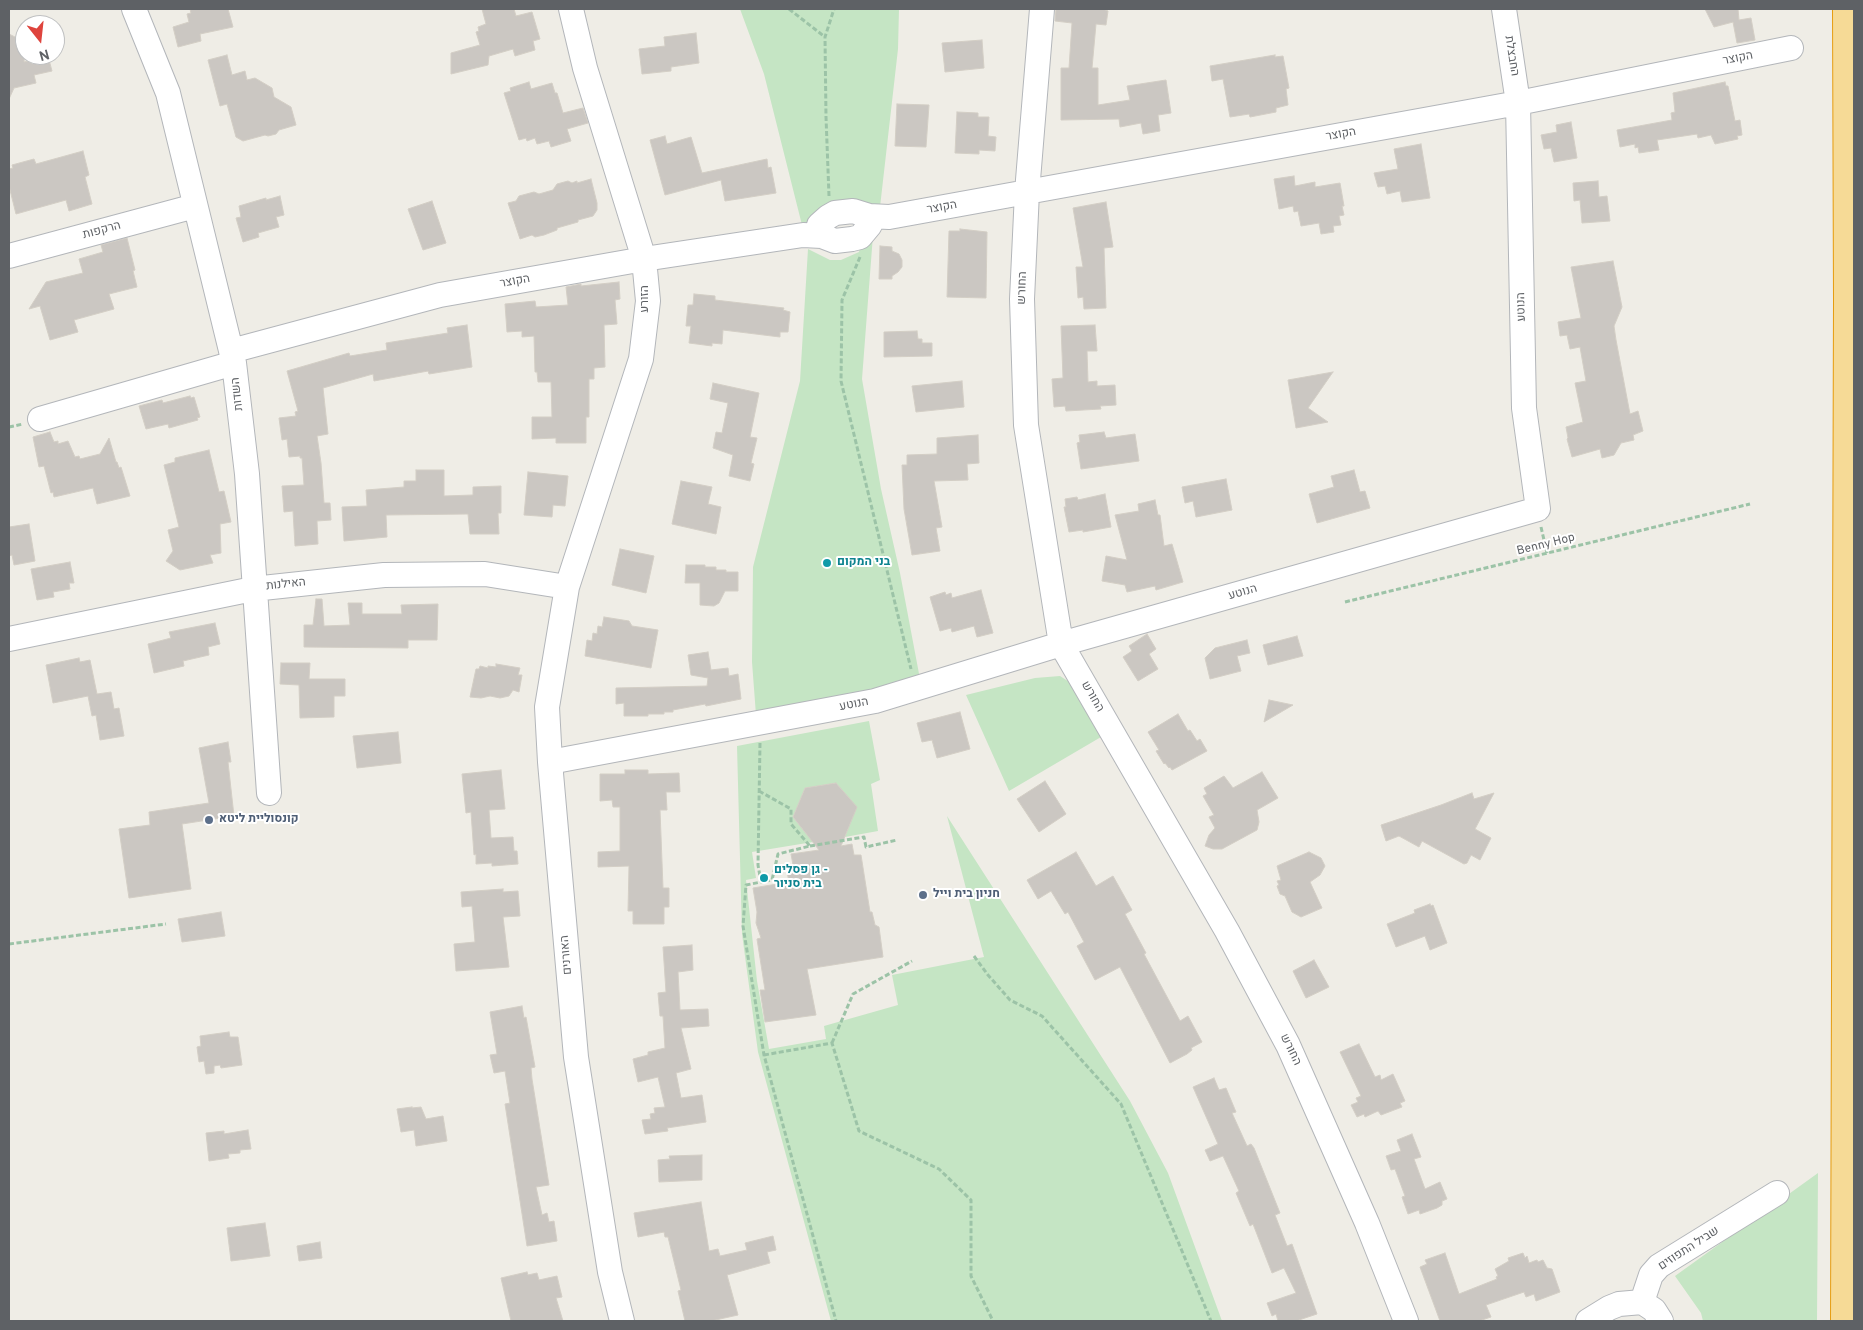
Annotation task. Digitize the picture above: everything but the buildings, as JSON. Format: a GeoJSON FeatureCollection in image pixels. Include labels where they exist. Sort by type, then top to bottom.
{"type":"FeatureCollection","features":[{"type":"Feature","properties":{"kind":"highway"},"geometry":{"type":"LineString","coordinates":[[1845,1321],[1847,9]]}},
{"type":"Feature","properties":{"kind":"street","name":"השדות"},"geometry":{"type":"LineString","coordinates":[[134,9],[168,93],[233,357],[247,474],[269,793]]}},
{"type":"Feature","properties":{"kind":"street","name":"הזורע"},"geometry":{"type":"LineString","coordinates":[[567,587],[641,359],[648,301],[644,258],[585,68],[571,9]]}},
{"type":"Feature","properties":{"kind":"street","name":"החורש"},"geometry":{"type":"LineString","coordinates":[[1042,9],[1027,192],[1022,299],[1026,425],[1060,644],[1227,931],[1288,1045],[1367,1222],[1406,1321]]}},
{"type":"Feature","properties":{"kind":"street","name":"החבצלת"},"geometry":{"type":"LineString","coordinates":[[1504,9],[1518,103]]}},
{"type":"Feature","properties":{"kind":"street","name":"הקוצר"},"geometry":{"type":"LineString","coordinates":[[40,419],[233,357],[440,295],[818,228],[835,241],[852,239],[860,237],[876,220],[1518,103],[1791,48]]}},
{"type":"Feature","properties":{"kind":"street","name":"הנוטע"},"geometry":{"type":"LineString","coordinates":[[550,762],[875,701],[1060,644],[1538,509],[1524,408],[1518,103]]}},
{"type":"Feature","properties":{"kind":"street","name":"הרקפות"},"geometry":{"type":"LineString","coordinates":[[9,256],[195,206]]}},
{"type":"Feature","properties":{"kind":"street","name":"האילנות"},"geometry":{"type":"LineString","coordinates":[[9,639],[254,589],[384,575],[485,574],[567,587]]}},
{"type":"Feature","properties":{"kind":"street","name":"האורנים"},"geometry":{"type":"LineString","coordinates":[[567,587],[548,707],[550,762],[576,1057],[610,1272],[622,1321]]}},
{"type":"Feature","properties":{"kind":"street","name":"שביל התפוזים"},"geometry":{"type":"LineString","coordinates":[[1642,1302],[1651,1275],[1659,1266],[1777,1193]]}},
{"type":"Feature","properties":{"kind":"street"},"geometry":{"type":"LineString","coordinates":[[1588,1321],[1608,1308],[1619,1304],[1642,1302],[1654,1310],[1661,1321]]}},
{"type":"Feature","properties":{"kind":"path"},"geometry":{"type":"LineString","coordinates":[[789,9],[825,37]]}},
{"type":"Feature","properties":{"kind":"path"},"geometry":{"type":"LineString","coordinates":[[818,228],[830,204],[825,37],[834,9]]}},
{"type":"Feature","properties":{"kind":"path"},"geometry":{"type":"LineString","coordinates":[[852,256],[860,257],[842,300],[841,381],[916,689]]}},
{"type":"Feature","properties":{"kind":"path","name":"Benny Hop"},"geometry":{"type":"LineString","coordinates":[[1346,602],[1750,504]]}},
{"type":"Feature","properties":{"kind":"path"},"geometry":{"type":"LineString","coordinates":[[1538,509],[1547,553]]}},
{"type":"Feature","properties":{"kind":"path"},"geometry":{"type":"LineString","coordinates":[[760,723],[758,865],[761,882]]}},
{"type":"Feature","properties":{"kind":"path"},"geometry":{"type":"LineString","coordinates":[[759,791],[791,810],[791,824],[810,846]]}},
{"type":"Feature","properties":{"kind":"path"},"geometry":{"type":"LineString","coordinates":[[836,1321],[764,1055],[743,926],[746,885],[772,880],[778,854],[810,846],[864,837],[866,847],[897,840]]}},
{"type":"Feature","properties":{"kind":"path"},"geometry":{"type":"LineString","coordinates":[[9,944],[166,924]]}},
{"type":"Feature","properties":{"kind":"path"},"geometry":{"type":"LineString","coordinates":[[974,956],[1010,1000],[1042,1016],[1121,1104],[1211,1321]]}},
{"type":"Feature","properties":{"kind":"path"},"geometry":{"type":"LineString","coordinates":[[912,961],[853,994],[832,1043],[859,1131],[939,1170],[971,1200],[971,1276],[993,1321]]}},
{"type":"Feature","properties":{"kind":"path"},"geometry":{"type":"LineString","coordinates":[[764,1055],[832,1043]]}},
{"type":"Feature","properties":{"kind":"green space"},"geometry":{"type":"Polygon","coordinates":[[[740,9],[899,9],[898,49],[880,207],[802,225],[764,74],[740,9]]]}},
{"type":"Feature","properties":{"kind":"green space"},"geometry":{"type":"Polygon","coordinates":[[[873,235],[862,379],[881,489],[900,573],[920,679],[875,693],[756,715],[752,662],[753,567],[800,381],[808,249],[830,260],[841,260],[859,252],[861,243],[873,235]]]}},
{"type":"Feature","properties":{"kind":"green space"},"geometry":{"type":"Polygon","coordinates":[[[1060,676],[1074,685],[1101,737],[1009,791],[966,695],[1035,678],[1060,676]]]}},
{"type":"Feature","properties":{"kind":"green space"},"geometry":{"type":"Polygon","coordinates":[[[869,721],[880,780],[871,784],[878,831],[845,837],[856,807],[836,783],[805,788],[793,817],[813,842],[752,852],[756,878],[746,880],[757,981],[769,1049],[826,1039],[824,1026],[898,1005],[892,975],[984,957],[947,816],[1130,1101],[1168,1173],[1222,1321],[831,1321],[758,1052],[742,934],[737,746],[869,721]]]}},
{"type":"Feature","properties":{"kind":"green space"},"geometry":{"type":"Polygon","coordinates":[[[1818,1173],[1817,1321],[1703,1321],[1701,1313],[1675,1276],[1818,1173]]]}},
{"type":"Feature","properties":{"kind":"place","name":"בני המקום"},"geometry":{"type":"Point","coordinates":[827,563]}},
{"type":"Feature","properties":{"kind":"place","name":"קונסוליית ליטא"},"geometry":{"type":"Point","coordinates":[209,820]}},
{"type":"Feature","properties":{"kind":"place","name":"גן פסלים - בית סניור"},"geometry":{"type":"Point","coordinates":[764,878]}},
{"type":"Feature","properties":{"kind":"place","name":"חניון בית וייל"},"geometry":{"type":"Point","coordinates":[923,895]}}]}
